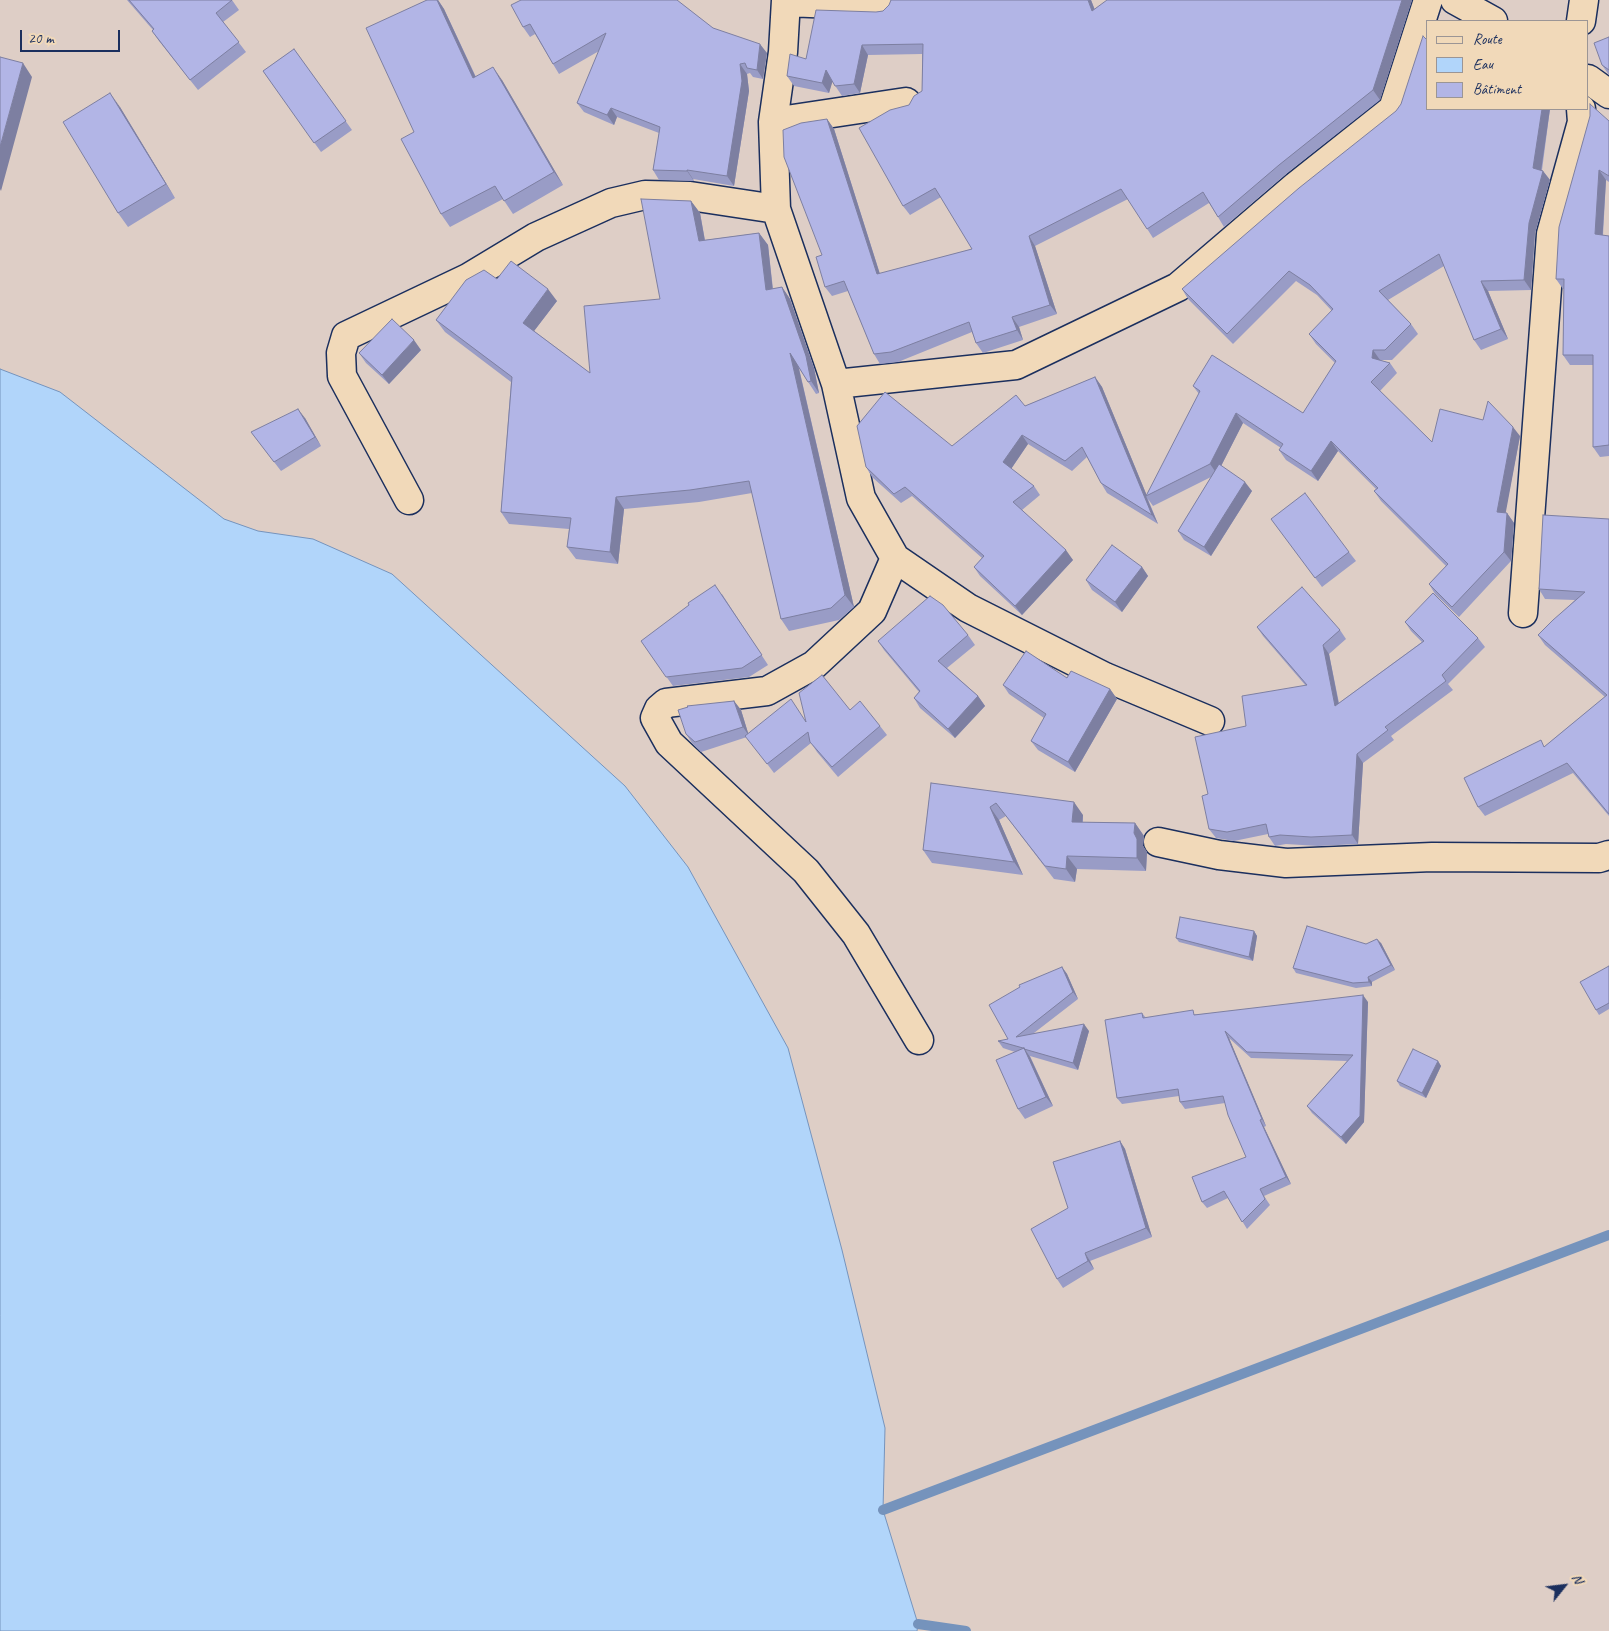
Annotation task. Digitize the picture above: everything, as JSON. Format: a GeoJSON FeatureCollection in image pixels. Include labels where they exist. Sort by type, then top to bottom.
{"type":"FeatureCollection","features":[{"type":"Feature","properties":{"kind":"street"},"geometry":{"type":"LineString","coordinates":[[836,384],[1016,365],[1178,287],[1296,186],[1393,109],[1428,0]]}},
{"type":"Feature","properties":{"kind":"street"},"geometry":{"type":"LineString","coordinates":[[1455,0],[1491,20]]}},
{"type":"Feature","properties":{"kind":"street"},"geometry":{"type":"LineString","coordinates":[[1581,20],[1584,0]]}},
{"type":"Feature","properties":{"kind":"street"},"geometry":{"type":"LineString","coordinates":[[883,6],[786,1],[783,52],[772,122],[776,209],[836,384],[861,498],[895,558],[968,608],[1105,677],[1210,721]]}},
{"type":"Feature","properties":{"kind":"street"},"geometry":{"type":"LineString","coordinates":[[1589,80],[1609,94]]}},
{"type":"Feature","properties":{"kind":"street"},"geometry":{"type":"LineString","coordinates":[[772,122],[906,102]]}},
{"type":"Feature","properties":{"kind":"street"},"geometry":{"type":"LineString","coordinates":[[1523,613],[1551,234],[1582,122],[1582,110]]}},
{"type":"Feature","properties":{"kind":"street"},"geometry":{"type":"LineString","coordinates":[[409,500],[342,376],[341,353],[346,336],[468,278],[536,237],[611,203],[646,195],[690,196],[776,209]]}},
{"type":"Feature","properties":{"kind":"street"},"geometry":{"type":"LineString","coordinates":[[895,558],[872,611],[814,665],[767,691],[666,703],[659,709],[655,718],[669,743],[806,871],[856,934],[919,1040]]}},
{"type":"Feature","properties":{"kind":"street"},"geometry":{"type":"LineString","coordinates":[[1158,842],[1219,855],[1286,863],[1432,857],[1598,858],[1609,855]]}},
{"type":"Feature","properties":{"kind":"water"},"geometry":{"type":"Polygon","coordinates":[[[0,369],[60,392],[224,519],[258,531],[313,539],[392,574],[625,786],[688,867],[788,1048],[842,1250],[885,1428],[883,1510],[918,1624],[917,1631],[0,1631],[0,369]]]}},
{"type":"Feature","properties":{"kind":"building"},"geometry":{"type":"Polygon","coordinates":[[[129,0],[232,0],[216,13],[239,42],[190,80],[152,31],[154,29],[129,0]]]}},
{"type":"Feature","properties":{"kind":"building"},"geometry":{"type":"Polygon","coordinates":[[[427,0],[437,0],[473,78],[493,67],[554,172],[504,201],[495,186],[441,214],[401,139],[414,132],[366,28],[427,0]]]}},
{"type":"Feature","properties":{"kind":"building"},"geometry":{"type":"Polygon","coordinates":[[[521,0],[677,0],[713,28],[760,44],[757,70],[747,68],[745,63],[740,64],[742,81],[727,176],[687,170],[653,170],[660,127],[611,108],[607,115],[577,103],[606,33],[553,64],[530,24],[523,27],[511,5],[521,0]]]}},
{"type":"Feature","properties":{"kind":"building"},"geometry":{"type":"Polygon","coordinates":[[[891,0],[1088,0],[1092,11],[1107,0],[1402,0],[1373,90],[1279,165],[1218,217],[1203,192],[1147,229],[1121,189],[1029,236],[1050,305],[1012,317],[1017,330],[976,343],[969,322],[891,352],[874,354],[844,281],[825,287],[816,257],[822,255],[784,157],[783,130],[801,123],[827,119],[877,274],[972,249],[935,188],[903,206],[859,128],[890,110],[909,105],[914,96],[922,91],[923,44],[862,45],[854,84],[835,86],[826,70],[822,83],[787,76],[790,54],[806,59],[816,10],[876,12],[883,11],[891,0]]]}},
{"type":"Feature","properties":{"kind":"building"},"geometry":{"type":"Polygon","coordinates":[[[1423,36],[1426,39],[1426,110],[1542,110],[1533,168],[1543,171],[1529,223],[1524,280],[1481,281],[1501,329],[1474,340],[1439,254],[1379,291],[1411,324],[1385,350],[1373,350],[1372,358],[1390,363],[1371,382],[1432,442],[1440,409],[1483,420],[1488,401],[1513,427],[1497,512],[1507,513],[1504,552],[1452,607],[1429,584],[1448,564],[1374,491],[1378,488],[1331,441],[1311,471],[1279,450],[1283,444],[1236,413],[1210,464],[1146,496],[1200,391],[1193,386],[1212,355],[1303,413],[1336,361],[1309,334],[1333,309],[1310,285],[1289,271],[1227,334],[1182,289],[1299,188],[1396,111],[1401,104],[1423,36]]]}},
{"type":"Feature","properties":{"kind":"building"},"geometry":{"type":"Polygon","coordinates":[[[1609,37],[1609,70],[1602,65],[1594,43],[1609,37]]]}},
{"type":"Feature","properties":{"kind":"building"},"geometry":{"type":"Polygon","coordinates":[[[294,49],[346,121],[314,143],[263,71],[294,49]]]}},
{"type":"Feature","properties":{"kind":"building"},"geometry":{"type":"Polygon","coordinates":[[[0,57],[23,63],[0,147],[0,57]]]}},
{"type":"Feature","properties":{"kind":"building"},"geometry":{"type":"Polygon","coordinates":[[[110,93],[166,184],[118,213],[63,122],[110,93]]]}},
{"type":"Feature","properties":{"kind":"building"},"geometry":{"type":"Polygon","coordinates":[[[1590,104],[1609,121],[1609,176],[1599,170],[1595,234],[1609,236],[1609,445],[1593,447],[1593,355],[1563,355],[1564,279],[1556,279],[1559,227],[1590,116],[1590,104]]]}},
{"type":"Feature","properties":{"kind":"building"},"geometry":{"type":"Polygon","coordinates":[[[641,199],[691,201],[699,241],[759,233],[766,290],[782,287],[806,356],[811,381],[808,382],[790,353],[845,595],[831,608],[781,619],[749,481],[690,490],[616,497],[610,552],[567,547],[571,518],[501,512],[512,377],[436,320],[466,280],[484,270],[497,279],[511,261],[548,289],[523,323],[590,373],[584,306],[660,299],[641,199]]]}},
{"type":"Feature","properties":{"kind":"building"},"geometry":{"type":"Polygon","coordinates":[[[392,319],[414,340],[382,375],[359,353],[392,319]]]}},
{"type":"Feature","properties":{"kind":"building"},"geometry":{"type":"Polygon","coordinates":[[[1095,377],[1152,515],[1101,483],[1082,447],[1065,461],[1022,435],[1003,462],[1034,486],[1013,502],[1066,550],[1015,606],[974,567],[984,556],[905,487],[894,494],[866,467],[857,426],[885,392],[952,446],[1016,395],[1025,406],[1095,377]]]}},
{"type":"Feature","properties":{"kind":"building"},"geometry":{"type":"Polygon","coordinates":[[[298,409],[315,437],[274,462],[251,432],[298,409]]]}},
{"type":"Feature","properties":{"kind":"building"},"geometry":{"type":"Polygon","coordinates":[[[1219,464],[1245,482],[1204,547],[1178,531],[1219,464]]]}},
{"type":"Feature","properties":{"kind":"building"},"geometry":{"type":"Polygon","coordinates":[[[1305,493],[1349,552],[1315,578],[1271,519],[1305,493]]]}},
{"type":"Feature","properties":{"kind":"building"},"geometry":{"type":"Polygon","coordinates":[[[1543,515],[1609,519],[1609,814],[1567,763],[1478,807],[1464,778],[1541,740],[1544,747],[1607,695],[1538,635],[1585,592],[1539,589],[1543,515]]]}},
{"type":"Feature","properties":{"kind":"building"},"geometry":{"type":"Polygon","coordinates":[[[1112,545],[1142,567],[1115,602],[1086,580],[1112,545]]]}},
{"type":"Feature","properties":{"kind":"building"},"geometry":{"type":"Polygon","coordinates":[[[715,585],[762,655],[742,668],[666,677],[641,641],[689,605],[688,603],[715,585]]]}},
{"type":"Feature","properties":{"kind":"building"},"geometry":{"type":"Polygon","coordinates":[[[1302,587],[1340,630],[1323,645],[1335,706],[1424,641],[1405,622],[1433,593],[1478,638],[1442,675],[1446,681],[1385,727],[1388,730],[1357,754],[1352,835],[1311,837],[1280,835],[1269,837],[1266,824],[1227,832],[1209,829],[1202,796],[1208,794],[1195,737],[1246,726],[1242,696],[1307,685],[1257,627],[1302,587]]]}},
{"type":"Feature","properties":{"kind":"building"},"geometry":{"type":"Polygon","coordinates":[[[930,596],[943,605],[968,635],[938,661],[978,696],[948,729],[914,698],[920,691],[878,641],[930,596]]]}},
{"type":"Feature","properties":{"kind":"building"},"geometry":{"type":"Polygon","coordinates":[[[1026,651],[1067,678],[1071,671],[1110,689],[1068,762],[1031,741],[1046,714],[1003,685],[1026,651]]]}},
{"type":"Feature","properties":{"kind":"building"},"geometry":{"type":"Polygon","coordinates":[[[822,675],[850,710],[860,701],[880,726],[832,767],[810,742],[808,732],[767,764],[745,736],[791,699],[806,722],[799,693],[822,675]]]}},
{"type":"Feature","properties":{"kind":"building"},"geometry":{"type":"Polygon","coordinates":[[[734,701],[743,727],[695,742],[686,734],[678,710],[687,706],[734,701]]]}},
{"type":"Feature","properties":{"kind":"building"},"geometry":{"type":"Polygon","coordinates":[[[931,783],[1074,802],[1072,822],[1135,823],[1134,833],[1137,839],[1137,858],[1067,856],[1066,869],[1045,866],[996,803],[990,807],[1014,862],[923,850],[931,783]]]}},
{"type":"Feature","properties":{"kind":"building"},"geometry":{"type":"Polygon","coordinates":[[[1180,917],[1254,931],[1249,957],[1176,938],[1180,917]]]}},
{"type":"Feature","properties":{"kind":"building"},"geometry":{"type":"Polygon","coordinates":[[[1307,926],[1366,944],[1377,939],[1391,965],[1368,977],[1369,982],[1353,983],[1293,968],[1307,926]]]}},
{"type":"Feature","properties":{"kind":"building"},"geometry":{"type":"Polygon","coordinates":[[[1609,966],[1609,1003],[1596,1010],[1580,982],[1609,966]]]}},
{"type":"Feature","properties":{"kind":"building"},"geometry":{"type":"Polygon","coordinates":[[[1062,967],[1073,992],[1016,1037],[1084,1024],[1073,1063],[998,1041],[1008,1039],[989,1005],[1020,987],[1019,985],[1062,967]]]}},
{"type":"Feature","properties":{"kind":"building"},"geometry":{"type":"Polygon","coordinates":[[[1363,995],[1360,1116],[1341,1137],[1307,1106],[1353,1055],[1247,1052],[1225,1031],[1262,1119],[1260,1120],[1286,1177],[1260,1189],[1265,1199],[1242,1222],[1224,1191],[1202,1202],[1192,1177],[1246,1157],[1228,1115],[1223,1096],[1180,1102],[1178,1089],[1117,1098],[1105,1020],[1142,1013],[1143,1018],[1193,1010],[1194,1015],[1363,995]]]}},
{"type":"Feature","properties":{"kind":"building"},"geometry":{"type":"Polygon","coordinates":[[[1024,1048],[1046,1097],[1018,1109],[996,1060],[1024,1048]]]}},
{"type":"Feature","properties":{"kind":"building"},"geometry":{"type":"Polygon","coordinates":[[[1413,1049],[1438,1061],[1422,1093],[1397,1081],[1413,1049]]]}},
{"type":"Feature","properties":{"kind":"building"},"geometry":{"type":"Polygon","coordinates":[[[1120,1141],[1146,1228],[1085,1253],[1088,1261],[1057,1279],[1031,1229],[1068,1208],[1053,1162],[1120,1141]]]}},
{"type":"Feature","properties":{"kind":"waterway"},"geometry":{"type":"LineString","coordinates":[[883,1510],[1609,1235]]}},
{"type":"Feature","properties":{"kind":"waterway"},"geometry":{"type":"LineString","coordinates":[[918,1624],[966,1631]]}}]}
